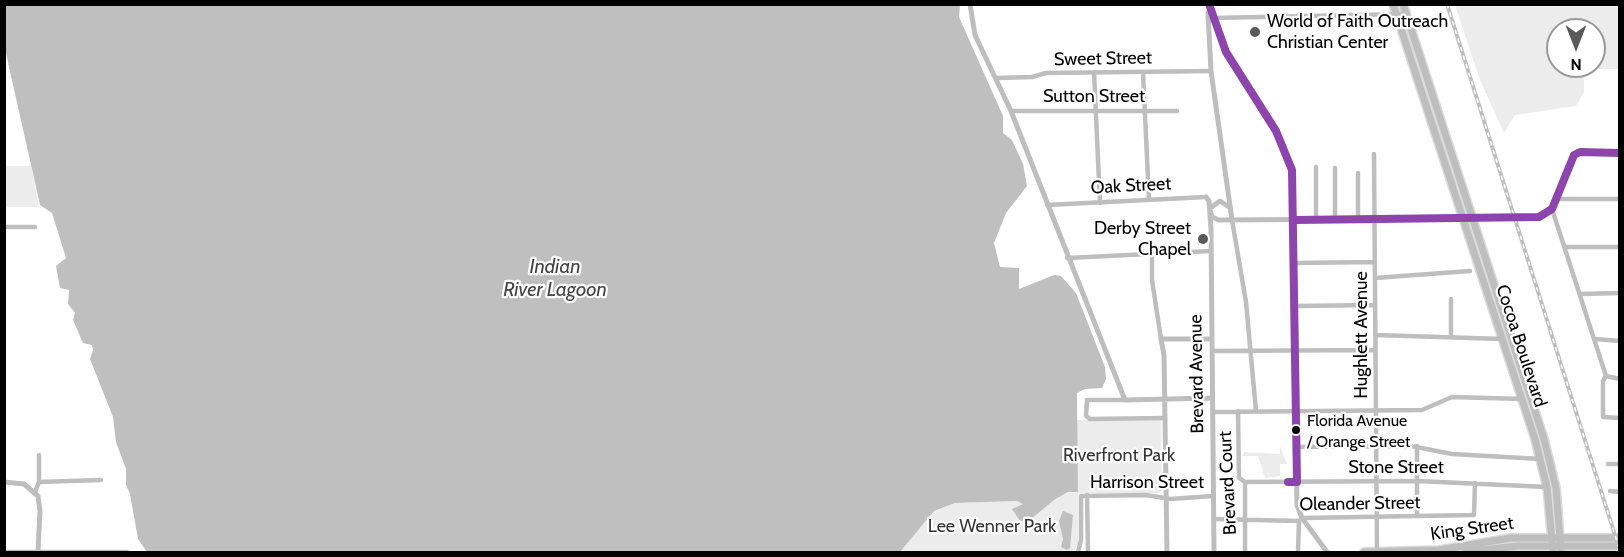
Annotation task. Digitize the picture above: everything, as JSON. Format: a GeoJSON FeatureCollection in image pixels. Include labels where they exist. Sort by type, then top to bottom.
{"type":"FeatureCollection","features":[{"type":"Feature","properties":{"kind":"main road","name":"Cocoa Boulevard"},"geometry":{"type":"LineString","coordinates":[[1393,4],[1541,459],[1551,514],[1553,545]]}},
{"type":"Feature","properties":{"kind":"main road","name":"Cocoa Boulevard"},"geometry":{"type":"LineString","coordinates":[[1403,4],[1515,346],[1554,474],[1561,549]]}},
{"type":"Feature","properties":{"kind":"main road"},"geometry":{"type":"LineString","coordinates":[[1429,115],[1442,125]]}},
{"type":"Feature","properties":{"kind":"main road"},"geometry":{"type":"LineString","coordinates":[[1496,316],[1507,323]]}},
{"type":"Feature","properties":{"kind":"main road"},"geometry":{"type":"LineString","coordinates":[[1503,339],[1515,346]]}},
{"type":"Feature","properties":{"kind":"main road"},"geometry":{"type":"LineString","coordinates":[[1522,399],[1535,409]]}},
{"type":"Feature","properties":{"kind":"main road"},"geometry":{"type":"LineString","coordinates":[[1533,537],[1545,531],[1551,514]]}},
{"type":"Feature","properties":{"kind":"main road","name":"King Street"},"geometry":{"type":"LineString","coordinates":[[1365,552],[1418,552],[1452,549],[1492,539],[1533,537],[1561,549],[1620,546]]}},
{"type":"Feature","properties":{"kind":"main road","name":"King Street"},"geometry":{"type":"LineString","coordinates":[[1465,552],[1485,548],[1553,545],[1561,538],[1620,537]]}},
{"type":"Feature","properties":{"kind":"street"},"geometry":{"type":"LineString","coordinates":[[970,4],[975,35],[1011,111],[1067,258],[1125,399]]}},
{"type":"Feature","properties":{"kind":"street"},"geometry":{"type":"LineString","coordinates":[[1208,4],[1217,32],[1243,82],[1276,131],[1287,154],[1294,184],[1297,482],[1300,520],[1298,552]]}},
{"type":"Feature","properties":{"kind":"street"},"geometry":{"type":"LineString","coordinates":[[1208,4],[1211,71],[1251,351],[1256,411]]}},
{"type":"Feature","properties":{"kind":"street"},"geometry":{"type":"LineString","coordinates":[[1212,18],[1406,14]]}},
{"type":"Feature","properties":{"kind":"street"},"geometry":{"type":"LineString","coordinates":[[1209,42],[1217,32]]}},
{"type":"Feature","properties":{"kind":"street","name":"Sweet Street"},"geometry":{"type":"LineString","coordinates":[[997,78],[1094,72],[1211,71]]}},
{"type":"Feature","properties":{"kind":"street"},"geometry":{"type":"LineString","coordinates":[[1094,72],[1100,202]]}},
{"type":"Feature","properties":{"kind":"street"},"geometry":{"type":"LineString","coordinates":[[1143,72],[1149,200]]}},
{"type":"Feature","properties":{"kind":"street","name":"Sutton Street"},"geometry":{"type":"LineString","coordinates":[[1011,111],[1177,111]]}},
{"type":"Feature","properties":{"kind":"street"},"geometry":{"type":"LineString","coordinates":[[1227,192],[1210,209],[1212,217],[1220,220],[1534,218],[1552,209],[1574,155],[1580,152],[1620,153]]}},
{"type":"Feature","properties":{"kind":"street","name":"Hughlett Avenue"},"geometry":{"type":"LineString","coordinates":[[1374,154],[1377,552]]}},
{"type":"Feature","properties":{"kind":"street"},"geometry":{"type":"LineString","coordinates":[[1316,167],[1316,220]]}},
{"type":"Feature","properties":{"kind":"street"},"geometry":{"type":"LineString","coordinates":[[1335,168],[1335,219]]}},
{"type":"Feature","properties":{"kind":"street"},"geometry":{"type":"LineString","coordinates":[[1358,173],[1358,220]]}},
{"type":"Feature","properties":{"kind":"street","name":"Oak Street"},"geometry":{"type":"LineString","coordinates":[[1047,205],[1206,197],[1218,201]]}},
{"type":"Feature","properties":{"kind":"street","name":"Brevard Avenue"},"geometry":{"type":"LineString","coordinates":[[1206,197],[1210,209],[1211,227],[1214,552]]}},
{"type":"Feature","properties":{"kind":"street"},"geometry":{"type":"LineString","coordinates":[[1557,199],[1620,199]]}},
{"type":"Feature","properties":{"kind":"street"},"geometry":{"type":"LineString","coordinates":[[1218,201],[1230,209]]}},
{"type":"Feature","properties":{"kind":"street"},"geometry":{"type":"LineString","coordinates":[[1211,227],[1228,216],[1230,209]]}},
{"type":"Feature","properties":{"kind":"street"},"geometry":{"type":"LineString","coordinates":[[1552,209],[1606,376],[1603,381],[1603,417],[1620,418]]}},
{"type":"Feature","properties":{"kind":"street"},"geometry":{"type":"LineString","coordinates":[[4,226],[35,226]]}},
{"type":"Feature","properties":{"kind":"street"},"geometry":{"type":"LineString","coordinates":[[1566,247],[1620,247]]}},
{"type":"Feature","properties":{"kind":"street"},"geometry":{"type":"LineString","coordinates":[[1067,258],[1211,251]]}},
{"type":"Feature","properties":{"kind":"street"},"geometry":{"type":"LineString","coordinates":[[1152,254],[1152,280],[1161,339],[1165,418],[1167,552]]}},
{"type":"Feature","properties":{"kind":"street"},"geometry":{"type":"LineString","coordinates":[[1295,263],[1375,262]]}},
{"type":"Feature","properties":{"kind":"street"},"geometry":{"type":"LineString","coordinates":[[1375,278],[1470,272]]}},
{"type":"Feature","properties":{"kind":"street"},"geometry":{"type":"LineString","coordinates":[[1580,294],[1620,293]]}},
{"type":"Feature","properties":{"kind":"street"},"geometry":{"type":"LineString","coordinates":[[1451,299],[1451,336]]}},
{"type":"Feature","properties":{"kind":"street"},"geometry":{"type":"LineString","coordinates":[[1296,306],[1375,305]]}},
{"type":"Feature","properties":{"kind":"street"},"geometry":{"type":"LineString","coordinates":[[1375,335],[1503,339]]}},
{"type":"Feature","properties":{"kind":"street"},"geometry":{"type":"LineString","coordinates":[[1161,339],[1212,339]]}},
{"type":"Feature","properties":{"kind":"street"},"geometry":{"type":"LineString","coordinates":[[1595,339],[1620,341]]}},
{"type":"Feature","properties":{"kind":"street"},"geometry":{"type":"LineString","coordinates":[[1212,351],[1376,350]]}},
{"type":"Feature","properties":{"kind":"street"},"geometry":{"type":"LineString","coordinates":[[1606,376],[1620,379]]}},
{"type":"Feature","properties":{"kind":"street"},"geometry":{"type":"LineString","coordinates":[[1213,412],[1422,410],[1452,397],[1522,399]]}},
{"type":"Feature","properties":{"kind":"street"},"geometry":{"type":"LineString","coordinates":[[1165,418],[1090,419],[1086,416],[1087,400],[1212,398]]}},
{"type":"Feature","properties":{"kind":"street","name":"Brevard Court"},"geometry":{"type":"LineString","coordinates":[[1239,411],[1239,478],[1245,482],[1245,552]]}},
{"type":"Feature","properties":{"kind":"street"},"geometry":{"type":"LineString","coordinates":[[1297,447],[1417,446],[1452,454],[1541,459]]}},
{"type":"Feature","properties":{"kind":"street"},"geometry":{"type":"LineString","coordinates":[[1417,446],[1417,516]]}},
{"type":"Feature","properties":{"kind":"street"},"geometry":{"type":"LineString","coordinates":[[38,552],[40,511],[35,492],[39,482],[39,455]]}},
{"type":"Feature","properties":{"kind":"street"},"geometry":{"type":"LineString","coordinates":[[1608,464],[1620,464]]}},
{"type":"Feature","properties":{"kind":"street"},"geometry":{"type":"LineString","coordinates":[[39,482],[101,480]]}},
{"type":"Feature","properties":{"kind":"street","name":"Stone Street"},"geometry":{"type":"LineString","coordinates":[[1245,482],[1417,481],[1547,487]]}},
{"type":"Feature","properties":{"kind":"street"},"geometry":{"type":"LineString","coordinates":[[4,482],[24,484],[35,492]]}},
{"type":"Feature","properties":{"kind":"street","name":"Oleander Street"},"geometry":{"type":"LineString","coordinates":[[1214,519],[1300,520],[1474,515],[1475,483]]}},
{"type":"Feature","properties":{"kind":"street"},"geometry":{"type":"LineString","coordinates":[[1610,491],[1620,492]]}},
{"type":"Feature","properties":{"kind":"street","name":"Harrison Street"},"geometry":{"type":"LineString","coordinates":[[1084,496],[1146,495],[1166,498],[1213,496]]}},
{"type":"Feature","properties":{"kind":"street"},"geometry":{"type":"LineString","coordinates":[[1078,552],[1084,496]]}},
{"type":"Feature","properties":{"kind":"street"},"geometry":{"type":"LineString","coordinates":[[1084,496],[1088,552]]}},
{"type":"Feature","properties":{"kind":"street"},"geometry":{"type":"LineString","coordinates":[[1300,520],[1328,552]]}},
{"type":"Feature","properties":{"kind":"street"},"geometry":{"type":"LineString","coordinates":[[4,552],[127,552]]}},
{"type":"Feature","properties":{"kind":"green space"},"geometry":{"type":"Polygon","coordinates":[[[1455,5],[1619,5],[1619,69],[1606,69],[1606,18],[1546,18],[1546,78],[1584,78],[1584,92],[1576,106],[1515,115],[1504,133],[1480,80],[1455,5]]]}},
{"type":"Feature","properties":{"kind":"green space"},"geometry":{"type":"Polygon","coordinates":[[[4,166],[31,166],[39,207],[5,207],[4,166]]]}},
{"type":"Feature","properties":{"kind":"green space"},"geometry":{"type":"Polygon","coordinates":[[[1161,419],[1162,488],[1160,493],[1078,493],[1078,544],[1074,552],[900,552],[934,511],[955,503],[1017,501],[1024,504],[1013,510],[1020,521],[1030,520],[1054,500],[1067,493],[1078,492],[1076,420],[1161,419]]]}},
{"type":"Feature","properties":{"kind":"green space"},"geometry":{"type":"Polygon","coordinates":[[[1280,446],[1287,464],[1280,464],[1280,476],[1265,478],[1258,456],[1242,456],[1244,452],[1280,454],[1280,446]]]}},
{"type":"Feature","properties":{"kind":"water","name":"Indian River Lagoon"},"geometry":{"type":"Polygon","coordinates":[[[4,5],[960,5],[959,17],[1003,116],[1003,133],[1012,140],[1023,164],[1027,186],[1006,213],[994,243],[1000,267],[1019,268],[1019,289],[1054,275],[1061,276],[1076,293],[1105,367],[1106,379],[1102,388],[1085,389],[1077,393],[1078,492],[1068,492],[1054,500],[1030,520],[1020,521],[1012,509],[1023,504],[1017,501],[955,503],[934,511],[900,552],[147,552],[138,539],[130,494],[126,485],[126,469],[116,442],[113,417],[90,359],[92,345],[83,343],[73,320],[75,313],[68,304],[69,290],[60,288],[56,266],[66,258],[52,213],[40,205],[5,49],[4,5]]]}},
{"type":"Feature","properties":{"kind":"water"},"geometry":{"type":"Polygon","coordinates":[[[1063,511],[1073,515],[1070,548],[1067,550],[1061,547],[1063,539],[1059,521],[1063,511]]]}},
{"type":"Feature","properties":{"kind":"railway"},"geometry":{"type":"LineString","coordinates":[[1447,4],[1620,551]]}},
{"type":"Feature","properties":{"kind":"transit line"},"geometry":{"type":"LineString","coordinates":[[1209,4],[1226,52],[1276,131],[1292,170],[1297,482],[1288,482]]}},
{"type":"Feature","properties":{"kind":"transit line"},"geometry":{"type":"LineString","coordinates":[[1295,220],[1539,217],[1552,209],[1574,155],[1580,152],[1620,153]]}},
{"type":"Feature","properties":{"kind":"place","name":"World of Faith Outreach Christian Center"},"geometry":{"type":"Point","coordinates":[1255,32]}},
{"type":"Feature","properties":{"kind":"place","name":"Derby Street Chapel"},"geometry":{"type":"Point","coordinates":[1203,239]}},
{"type":"Feature","properties":{"kind":"place","name":"Florida Avenue / Orange Street"},"geometry":{"type":"Point","coordinates":[1296,430]}},
{"type":"Feature","properties":{"kind":"park label","name":"Riverfront Park"},"geometry":{"type":"Point","coordinates":[1119,456]}},
{"type":"Feature","properties":{"kind":"park label","name":"Lee Wenner Park"},"geometry":{"type":"Point","coordinates":[992,527]}}]}
